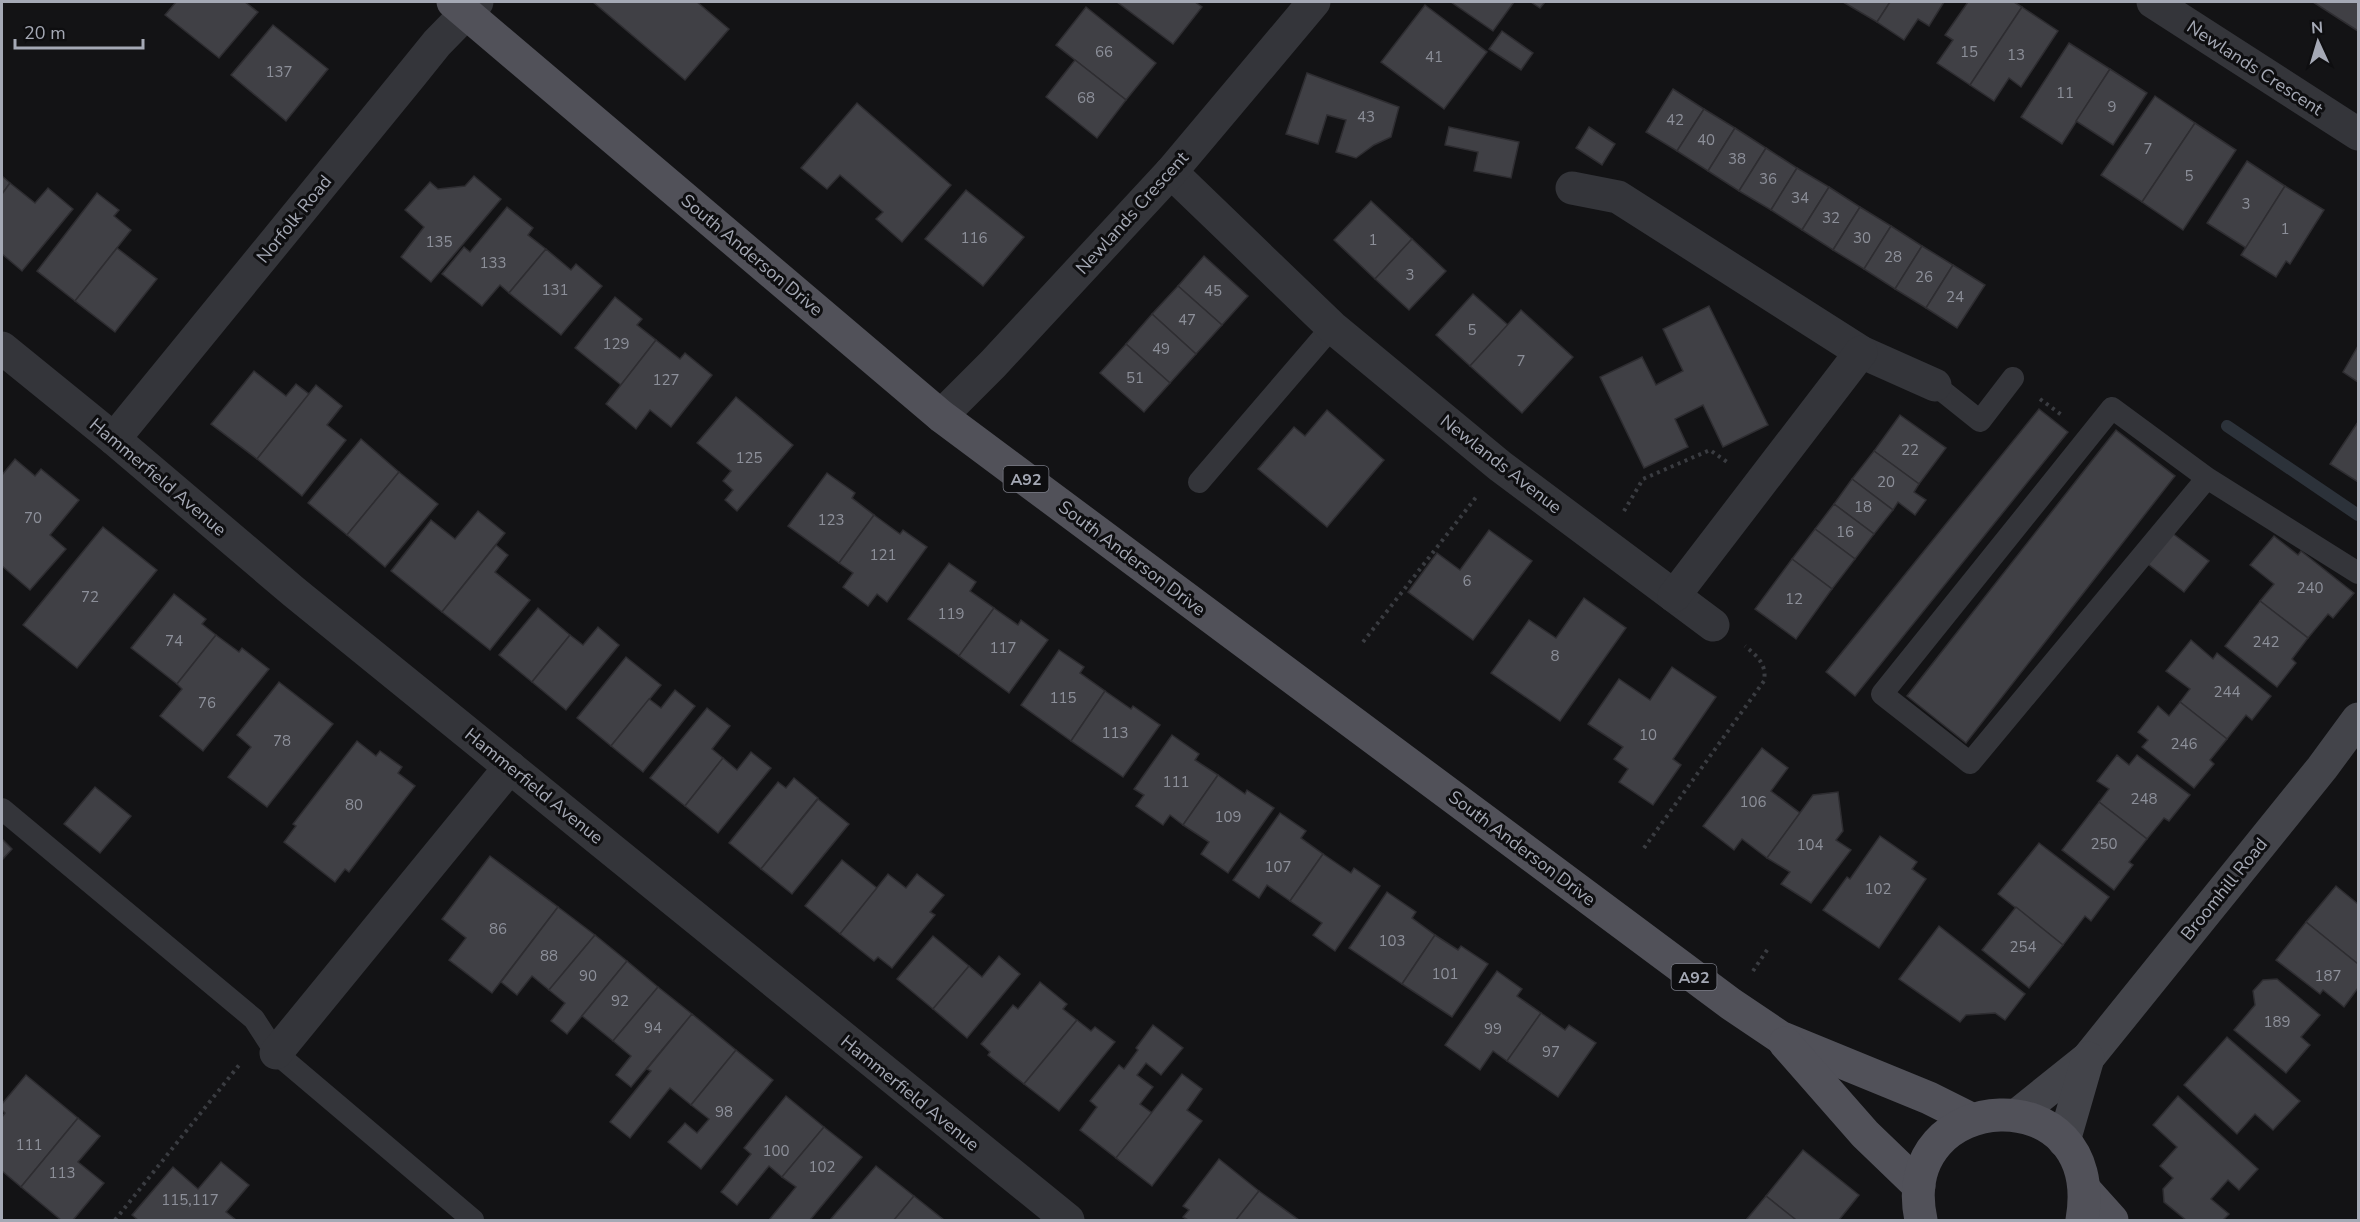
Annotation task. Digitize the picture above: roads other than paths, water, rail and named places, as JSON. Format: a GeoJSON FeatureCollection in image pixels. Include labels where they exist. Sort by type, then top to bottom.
{"type":"FeatureCollection","features":[{"type":"Feature","properties":{"kind":"main road","name":"South Anderson Drive"},"geometry":{"type":"LineString","coordinates":[[466,5],[941,416],[1731,1004],[1780,1037]]}},
{"type":"Feature","properties":{"kind":"main road","name":"A92"},"geometry":{"type":"LineString","coordinates":[[1780,1037],[1929,1098],[1971,1119]]}},
{"type":"Feature","properties":{"kind":"main road","name":"A92"},"geometry":{"type":"LineString","coordinates":[[1780,1037],[1865,1134],[1918,1186]]}},
{"type":"Feature","properties":{"kind":"main road"},"geometry":{"type":"LineString","coordinates":[[1921,1221],[1918,1186],[1927,1158],[1946,1135],[1971,1119],[1994,1114],[2017,1115],[2042,1124],[2064,1141],[2078,1163],[2084,1205],[2112,1221]]}},
{"type":"Feature","properties":{"kind":"street","name":"Newlands Crescent"},"geometry":{"type":"LineString","coordinates":[[941,416],[993,364],[1171,172],[1314,2]]}},
{"type":"Feature","properties":{"kind":"street","name":"Newlands Crescent"},"geometry":{"type":"LineString","coordinates":[[2153,2],[2358,134]]}},
{"type":"Feature","properties":{"kind":"street","name":"Norfolk Road"},"geometry":{"type":"LineString","coordinates":[[114,440],[466,5]]}},
{"type":"Feature","properties":{"kind":"street","name":"Newlands Avenue"},"geometry":{"type":"LineString","coordinates":[[1171,172],[1332,327],[1500,466],[1713,625]]}},
{"type":"Feature","properties":{"kind":"street"},"geometry":{"type":"LineString","coordinates":[[1572,188],[1618,197],[1861,352],[1935,385]]}},
{"type":"Feature","properties":{"kind":"street","name":"Hammerfield Avenue"},"geometry":{"type":"LineString","coordinates":[[2,348],[294,592],[1068,1221]]}},
{"type":"Feature","properties":{"kind":"street"},"geometry":{"type":"LineString","coordinates":[[1674,596],[1861,352]]}},
{"type":"Feature","properties":{"kind":"street","name":"Broomhill Road"},"geometry":{"type":"LineString","coordinates":[[2017,1115],[2088,1058],[2322,768],[2358,719]]}},
{"type":"Feature","properties":{"kind":"street"},"geometry":{"type":"LineString","coordinates":[[270,1043],[510,767]]}},
{"type":"Feature","properties":{"kind":"street","name":"Broomhill Road"},"geometry":{"type":"LineString","coordinates":[[2064,1141],[2088,1058]]}},
{"type":"Feature","properties":{"kind":"lane"},"geometry":{"type":"LineString","coordinates":[[1199,482],[1332,327]]}},
{"type":"Feature","properties":{"kind":"lane"},"geometry":{"type":"LineString","coordinates":[[1935,385],[1980,421],[2013,378]]}},
{"type":"Feature","properties":{"kind":"lane"},"geometry":{"type":"LineString","coordinates":[[2207,478],[1970,763],[1882,694],[2112,408],[2207,478],[2358,573]]}},
{"type":"Feature","properties":{"kind":"lane"},"geometry":{"type":"LineString","coordinates":[[2,809],[254,1019],[270,1043],[473,1221]]}},
{"type":"Feature","properties":{"kind":"waterway"},"geometry":{"type":"LineString","coordinates":[[2227,426],[2358,515]]}}]}
